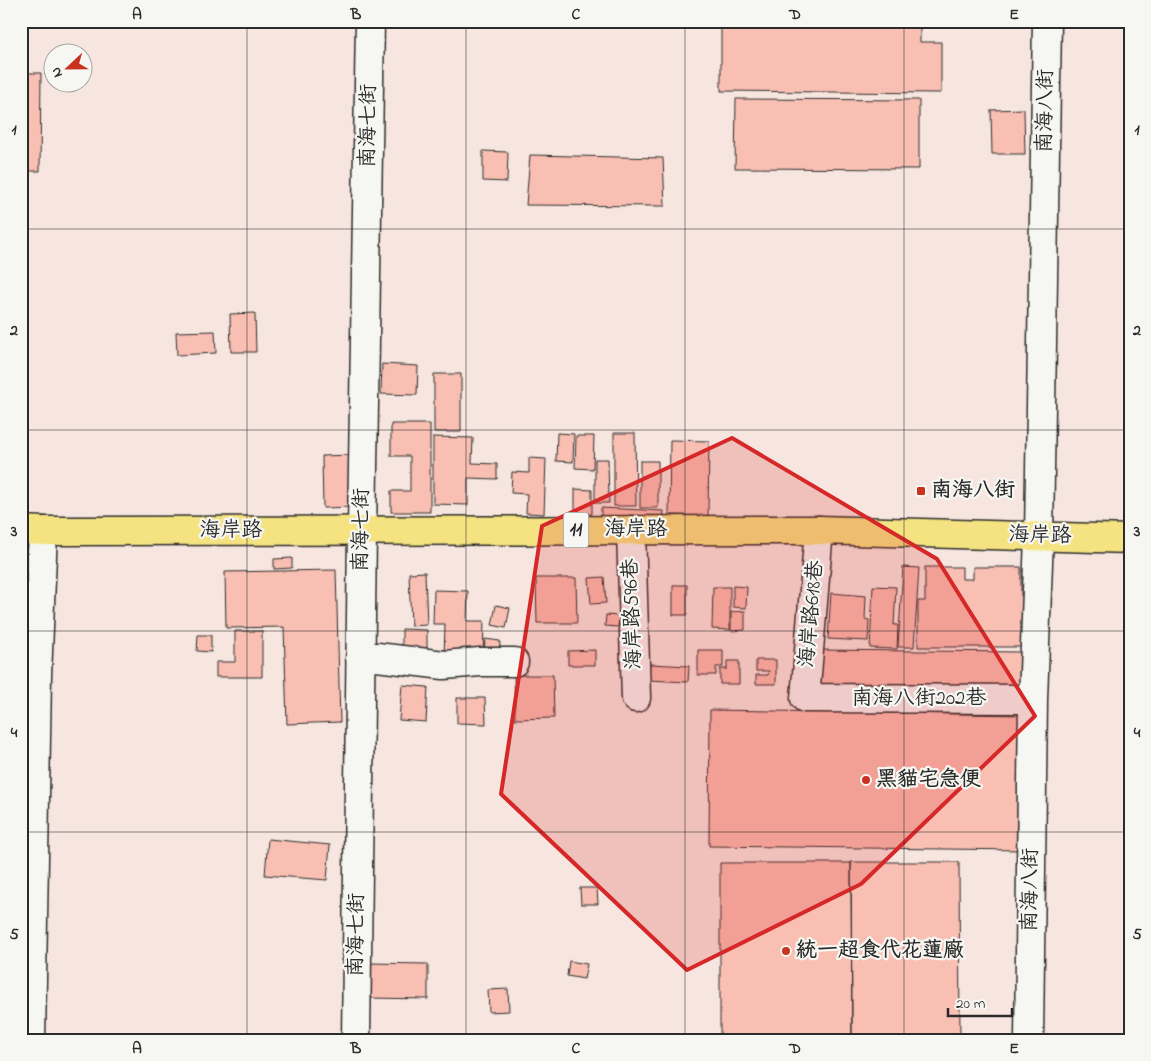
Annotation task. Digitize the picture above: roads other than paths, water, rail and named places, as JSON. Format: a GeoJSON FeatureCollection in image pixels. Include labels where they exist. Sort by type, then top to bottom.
{"type":"FeatureCollection","features":[{"type":"Feature","properties":{"kind":"main road","name":"海岸路"},"geometry":{"type":"LineString","coordinates":[[32,530],[819,530],[1130,539]]}},
{"type":"Feature","properties":{"kind":"street","name":"南海七街"},"geometry":{"type":"LineString","coordinates":[[356,1040],[370,21]]}},
{"type":"Feature","properties":{"kind":"street","name":"南海八街"},"geometry":{"type":"LineString","coordinates":[[1030,1040],[1032,699],[1039,536],[1048,21]]}},
{"type":"Feature","properties":{"kind":"street"},"geometry":{"type":"LineString","coordinates":[[31,1040],[28,797],[32,530]]}},
{"type":"Feature","properties":{"kind":"street","name":"海岸路596巷"},"geometry":{"type":"LineString","coordinates":[[631,530],[636,698]]}},
{"type":"Feature","properties":{"kind":"street","name":"海岸路618巷"},"geometry":{"type":"LineString","coordinates":[[805,698],[819,530]]}},
{"type":"Feature","properties":{"kind":"street"},"geometry":{"type":"LineString","coordinates":[[360,658],[377,657],[444,665],[514,662]]}},
{"type":"Feature","properties":{"kind":"street","name":"南海八街202巷"},"geometry":{"type":"LineString","coordinates":[[805,698],[1032,699]]}},
{"type":"Feature","properties":{"kind":"place","name":"南海八街"},"geometry":{"type":"Point","coordinates":[921,491]}},
{"type":"Feature","properties":{"kind":"place","name":"黑貓宅急便"},"geometry":{"type":"Point","coordinates":[866,780]}},
{"type":"Feature","properties":{"kind":"place","name":"統一超食代花蓮廠"},"geometry":{"type":"Point","coordinates":[786,951]}}]}
